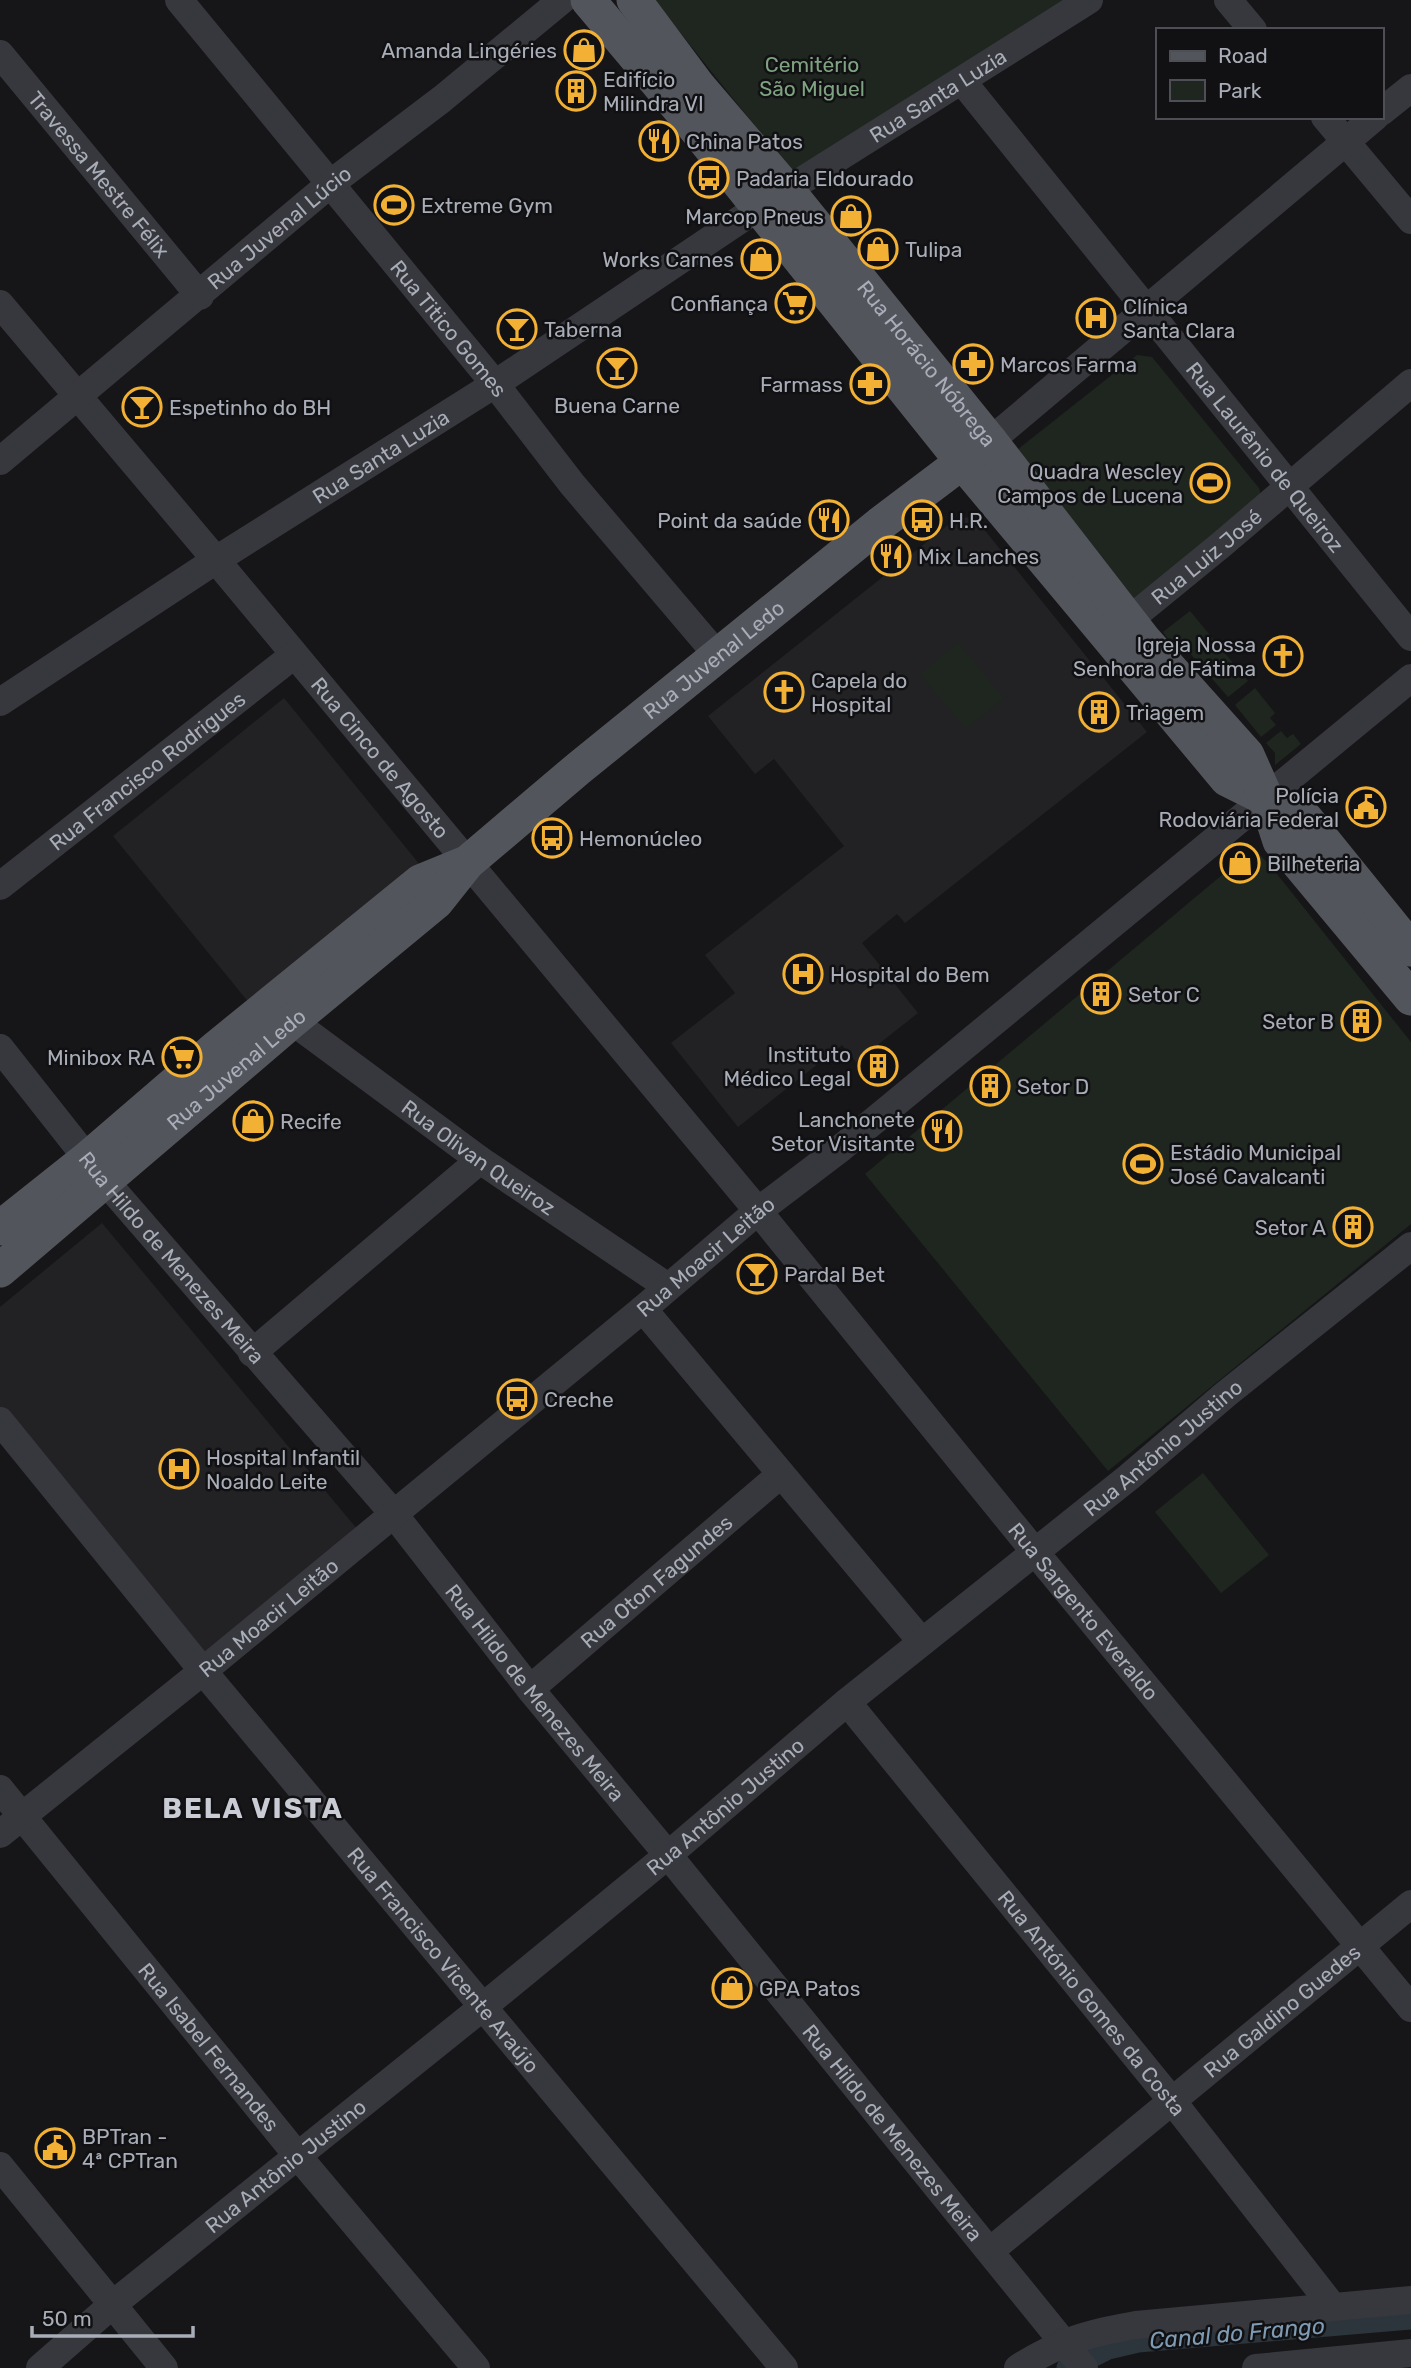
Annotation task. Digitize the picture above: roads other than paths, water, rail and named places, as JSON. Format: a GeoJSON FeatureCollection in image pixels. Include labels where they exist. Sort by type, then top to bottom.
{"type":"FeatureCollection","features":[{"type":"Feature","properties":{"kind":"main road","name":"Rua Horácio Nóbrega"},"geometry":{"type":"LineString","coordinates":[[588,0],[773,199]]}},
{"type":"Feature","properties":{"kind":"main road","name":"Rua Horácio Nóbrega"},"geometry":{"type":"LineString","coordinates":[[634,0],[698,86],[773,199],[971,457],[1227,779],[1305,818],[1411,949]]}},
{"type":"Feature","properties":{"kind":"main road","name":"Rua Horácio Nóbrega"},"geometry":{"type":"LineString","coordinates":[[971,457],[1129,620],[1247,755],[1266,798],[1280,841],[1411,998]]}},
{"type":"Feature","properties":{"kind":"main road","name":"Rua Juvenal Ledo"},"geometry":{"type":"LineString","coordinates":[[0,1228],[97,1170],[292,1021],[436,902],[467,863],[579,768],[719,657],[829,564],[971,457]]}},
{"type":"Feature","properties":{"kind":"main road","name":"Rua Juvenal Ledo"},"geometry":{"type":"LineString","coordinates":[[0,1270],[216,1048],[419,882],[467,863]]}},
{"type":"Feature","properties":{"kind":"street","name":"Rua Titico Gomes"},"geometry":{"type":"LineString","coordinates":[[180,0],[495,384],[572,484],[719,657]]}},
{"type":"Feature","properties":{"kind":"street","name":"Rua Juvenal Lúcio"},"geometry":{"type":"LineString","coordinates":[[0,461],[200,296],[330,184],[442,99],[562,0]]}},
{"type":"Feature","properties":{"kind":"street","name":"Rua Santa Luzia"},"geometry":{"type":"LineString","coordinates":[[0,702],[216,559],[495,384],[773,199],[1089,0]]}},
{"type":"Feature","properties":{"kind":"street"},"geometry":{"type":"LineString","coordinates":[[1228,0],[1251,28]]}},
{"type":"Feature","properties":{"kind":"street","name":"Travessa Mestre Félix"},"geometry":{"type":"LineString","coordinates":[[0,54],[200,296]]}},
{"type":"Feature","properties":{"kind":"street","name":"Rua Laurênio de Queiroz"},"geometry":{"type":"LineString","coordinates":[[961,81],[1411,637]]}},
{"type":"Feature","properties":{"kind":"street"},"geometry":{"type":"LineString","coordinates":[[1383,110],[1411,88]]}},
{"type":"Feature","properties":{"kind":"street"},"geometry":{"type":"LineString","coordinates":[[1327,119],[1411,220]]}},
{"type":"Feature","properties":{"kind":"street"},"geometry":{"type":"LineString","coordinates":[[971,457],[1373,119]]}},
{"type":"Feature","properties":{"kind":"street","name":"Rua Cinco de Agosto"},"geometry":{"type":"LineString","coordinates":[[0,304],[216,559],[758,1211]]}},
{"type":"Feature","properties":{"kind":"street","name":"Rua Luiz José"},"geometry":{"type":"LineString","coordinates":[[1129,620],[1411,383]]}},
{"type":"Feature","properties":{"kind":"street","name":"Rua Francisco Rodrigues"},"geometry":{"type":"LineString","coordinates":[[0,886],[295,655]]}},
{"type":"Feature","properties":{"kind":"street","name":"Rua Moacir Leitão"},"geometry":{"type":"LineString","coordinates":[[0,1834],[203,1671],[758,1211],[841,1148],[1411,678]]}},
{"type":"Feature","properties":{"kind":"street","name":"Rua Olivan Queiroz"},"geometry":{"type":"LineString","coordinates":[[292,1021],[480,1160],[668,1287]]}},
{"type":"Feature","properties":{"kind":"street","name":"Rua Hildo de Menezes Meira"},"geometry":{"type":"LineString","coordinates":[[0,1048],[97,1170],[252,1353],[393,1513],[530,1689],[668,1854],[1084,2368]]}},
{"type":"Feature","properties":{"kind":"street"},"geometry":{"type":"LineString","coordinates":[[252,1353],[480,1160]]}},
{"type":"Feature","properties":{"kind":"street","name":"Rua Sargento Everaldo"},"geometry":{"type":"LineString","coordinates":[[758,1211],[1411,2008]]}},
{"type":"Feature","properties":{"kind":"street","name":"Rua Antônio Justino"},"geometry":{"type":"LineString","coordinates":[[40,2368],[112,2305],[484,2006],[847,1702],[1129,1477],[1411,1246]]}},
{"type":"Feature","properties":{"kind":"street"},"geometry":{"type":"LineString","coordinates":[[643,1309],[922,1642]]}},
{"type":"Feature","properties":{"kind":"street","name":"Rua Francisco Vicente Araújo"},"geometry":{"type":"LineString","coordinates":[[0,1421],[203,1671],[784,2368]]}},
{"type":"Feature","properties":{"kind":"street","name":"Rua Oton Fagundes"},"geometry":{"type":"LineString","coordinates":[[530,1689],[780,1474]]}},
{"type":"Feature","properties":{"kind":"street","name":"Rua António Gomes da Costa"},"geometry":{"type":"LineString","coordinates":[[847,1702],[1173,2102],[1333,2307]]}},
{"type":"Feature","properties":{"kind":"street","name":"Rua Isabel Fernandes"},"geometry":{"type":"LineString","coordinates":[[0,1789],[297,2155],[475,2368]]}},
{"type":"Feature","properties":{"kind":"street","name":"Rua Galdino Guedes"},"geometry":{"type":"LineString","coordinates":[[990,2251],[1411,1904]]}},
{"type":"Feature","properties":{"kind":"street"},"geometry":{"type":"LineString","coordinates":[[0,2166],[164,2368]]}},
{"type":"Feature","properties":{"kind":"street"},"geometry":{"type":"LineString","coordinates":[[1018,2368],[1063,2343],[1094,2332],[1136,2325],[1411,2300]]}},
{"type":"Feature","properties":{"kind":"street"},"geometry":{"type":"LineString","coordinates":[[1256,2368],[1402,2359]]}},
{"type":"Feature","properties":{"kind":"waterway","name":"Canal do Frango"},"geometry":{"type":"LineString","coordinates":[[1068,2368],[1108,2348],[1138,2341],[1411,2318]]}},
{"type":"Feature","properties":{"kind":"place","name":"Amanda Lingéries"},"geometry":{"type":"Point","coordinates":[584,50]}},
{"type":"Feature","properties":{"kind":"place","name":"Edifício Milindra VI"},"geometry":{"type":"Point","coordinates":[576,91]}},
{"type":"Feature","properties":{"kind":"place","name":"China Patos"},"geometry":{"type":"Point","coordinates":[659,141]}},
{"type":"Feature","properties":{"kind":"place","name":"Padaria Eldourado"},"geometry":{"type":"Point","coordinates":[709,178]}},
{"type":"Feature","properties":{"kind":"place","name":"Extreme Gym"},"geometry":{"type":"Point","coordinates":[394,205]}},
{"type":"Feature","properties":{"kind":"place","name":"Marcop Pneus"},"geometry":{"type":"Point","coordinates":[851,216]}},
{"type":"Feature","properties":{"kind":"place","name":"Tulipa"},"geometry":{"type":"Point","coordinates":[878,249]}},
{"type":"Feature","properties":{"kind":"place","name":"Works Carnes"},"geometry":{"type":"Point","coordinates":[761,259]}},
{"type":"Feature","properties":{"kind":"place","name":"Confiança"},"geometry":{"type":"Point","coordinates":[795,303]}},
{"type":"Feature","properties":{"kind":"place","name":"Clínica Santa Clara"},"geometry":{"type":"Point","coordinates":[1096,318]}},
{"type":"Feature","properties":{"kind":"place","name":"Taberna"},"geometry":{"type":"Point","coordinates":[517,329]}},
{"type":"Feature","properties":{"kind":"place","name":"Marcos Farma"},"geometry":{"type":"Point","coordinates":[973,364]}},
{"type":"Feature","properties":{"kind":"place","name":"Buena Carne"},"geometry":{"type":"Point","coordinates":[617,368]}},
{"type":"Feature","properties":{"kind":"place","name":"Farmass"},"geometry":{"type":"Point","coordinates":[870,384]}},
{"type":"Feature","properties":{"kind":"place","name":"Espetinho do BH"},"geometry":{"type":"Point","coordinates":[142,407]}},
{"type":"Feature","properties":{"kind":"place","name":"Quadra Wescley Campos de Lucena"},"geometry":{"type":"Point","coordinates":[1210,483]}},
{"type":"Feature","properties":{"kind":"place","name":"Point da saúde"},"geometry":{"type":"Point","coordinates":[829,520]}},
{"type":"Feature","properties":{"kind":"place","name":"H.R."},"geometry":{"type":"Point","coordinates":[922,520]}},
{"type":"Feature","properties":{"kind":"place","name":"Mix Lanches"},"geometry":{"type":"Point","coordinates":[891,556]}},
{"type":"Feature","properties":{"kind":"place","name":"Igreja Nossa Senhora de Fátima"},"geometry":{"type":"Point","coordinates":[1283,656]}},
{"type":"Feature","properties":{"kind":"place","name":"Capela do Hospital"},"geometry":{"type":"Point","coordinates":[784,692]}},
{"type":"Feature","properties":{"kind":"place","name":"Triagem"},"geometry":{"type":"Point","coordinates":[1099,712]}},
{"type":"Feature","properties":{"kind":"place","name":"Polícia Rodoviária Federal"},"geometry":{"type":"Point","coordinates":[1366,807]}},
{"type":"Feature","properties":{"kind":"place","name":"Hemonúcleo"},"geometry":{"type":"Point","coordinates":[552,838]}},
{"type":"Feature","properties":{"kind":"place","name":"Bilheteria"},"geometry":{"type":"Point","coordinates":[1240,863]}},
{"type":"Feature","properties":{"kind":"place","name":"Hospital do Bem"},"geometry":{"type":"Point","coordinates":[803,974]}},
{"type":"Feature","properties":{"kind":"place","name":"Setor C"},"geometry":{"type":"Point","coordinates":[1101,994]}},
{"type":"Feature","properties":{"kind":"place","name":"Setor B"},"geometry":{"type":"Point","coordinates":[1361,1021]}},
{"type":"Feature","properties":{"kind":"place","name":"Minibox RA"},"geometry":{"type":"Point","coordinates":[182,1057]}},
{"type":"Feature","properties":{"kind":"place","name":"Instituto Médico Legal"},"geometry":{"type":"Point","coordinates":[878,1066]}},
{"type":"Feature","properties":{"kind":"place","name":"Setor D"},"geometry":{"type":"Point","coordinates":[990,1086]}},
{"type":"Feature","properties":{"kind":"place","name":"Recife"},"geometry":{"type":"Point","coordinates":[253,1121]}},
{"type":"Feature","properties":{"kind":"place","name":"Lanchonete Setor Visitante"},"geometry":{"type":"Point","coordinates":[942,1131]}},
{"type":"Feature","properties":{"kind":"place","name":"Estádio Municipal José Cavalcanti"},"geometry":{"type":"Point","coordinates":[1143,1164]}},
{"type":"Feature","properties":{"kind":"place","name":"Setor A"},"geometry":{"type":"Point","coordinates":[1353,1227]}},
{"type":"Feature","properties":{"kind":"place","name":"Pardal Bet"},"geometry":{"type":"Point","coordinates":[757,1274]}},
{"type":"Feature","properties":{"kind":"place","name":"Creche"},"geometry":{"type":"Point","coordinates":[517,1399]}},
{"type":"Feature","properties":{"kind":"place","name":"Hospital Infantil Noaldo Leite"},"geometry":{"type":"Point","coordinates":[179,1469]}},
{"type":"Feature","properties":{"kind":"place","name":"GPA Patos"},"geometry":{"type":"Point","coordinates":[732,1988]}},
{"type":"Feature","properties":{"kind":"place","name":"BPTran - 4ª CPTran"},"geometry":{"type":"Point","coordinates":[55,2148]}},
{"type":"Feature","properties":{"kind":"district","name":"BELA VISTA"},"geometry":{"type":"Point","coordinates":[253,1808]}},
{"type":"Feature","properties":{"kind":"park label","name":"Cemitério São Miguel"},"geometry":{"type":"Point","coordinates":[812,76]}}]}
